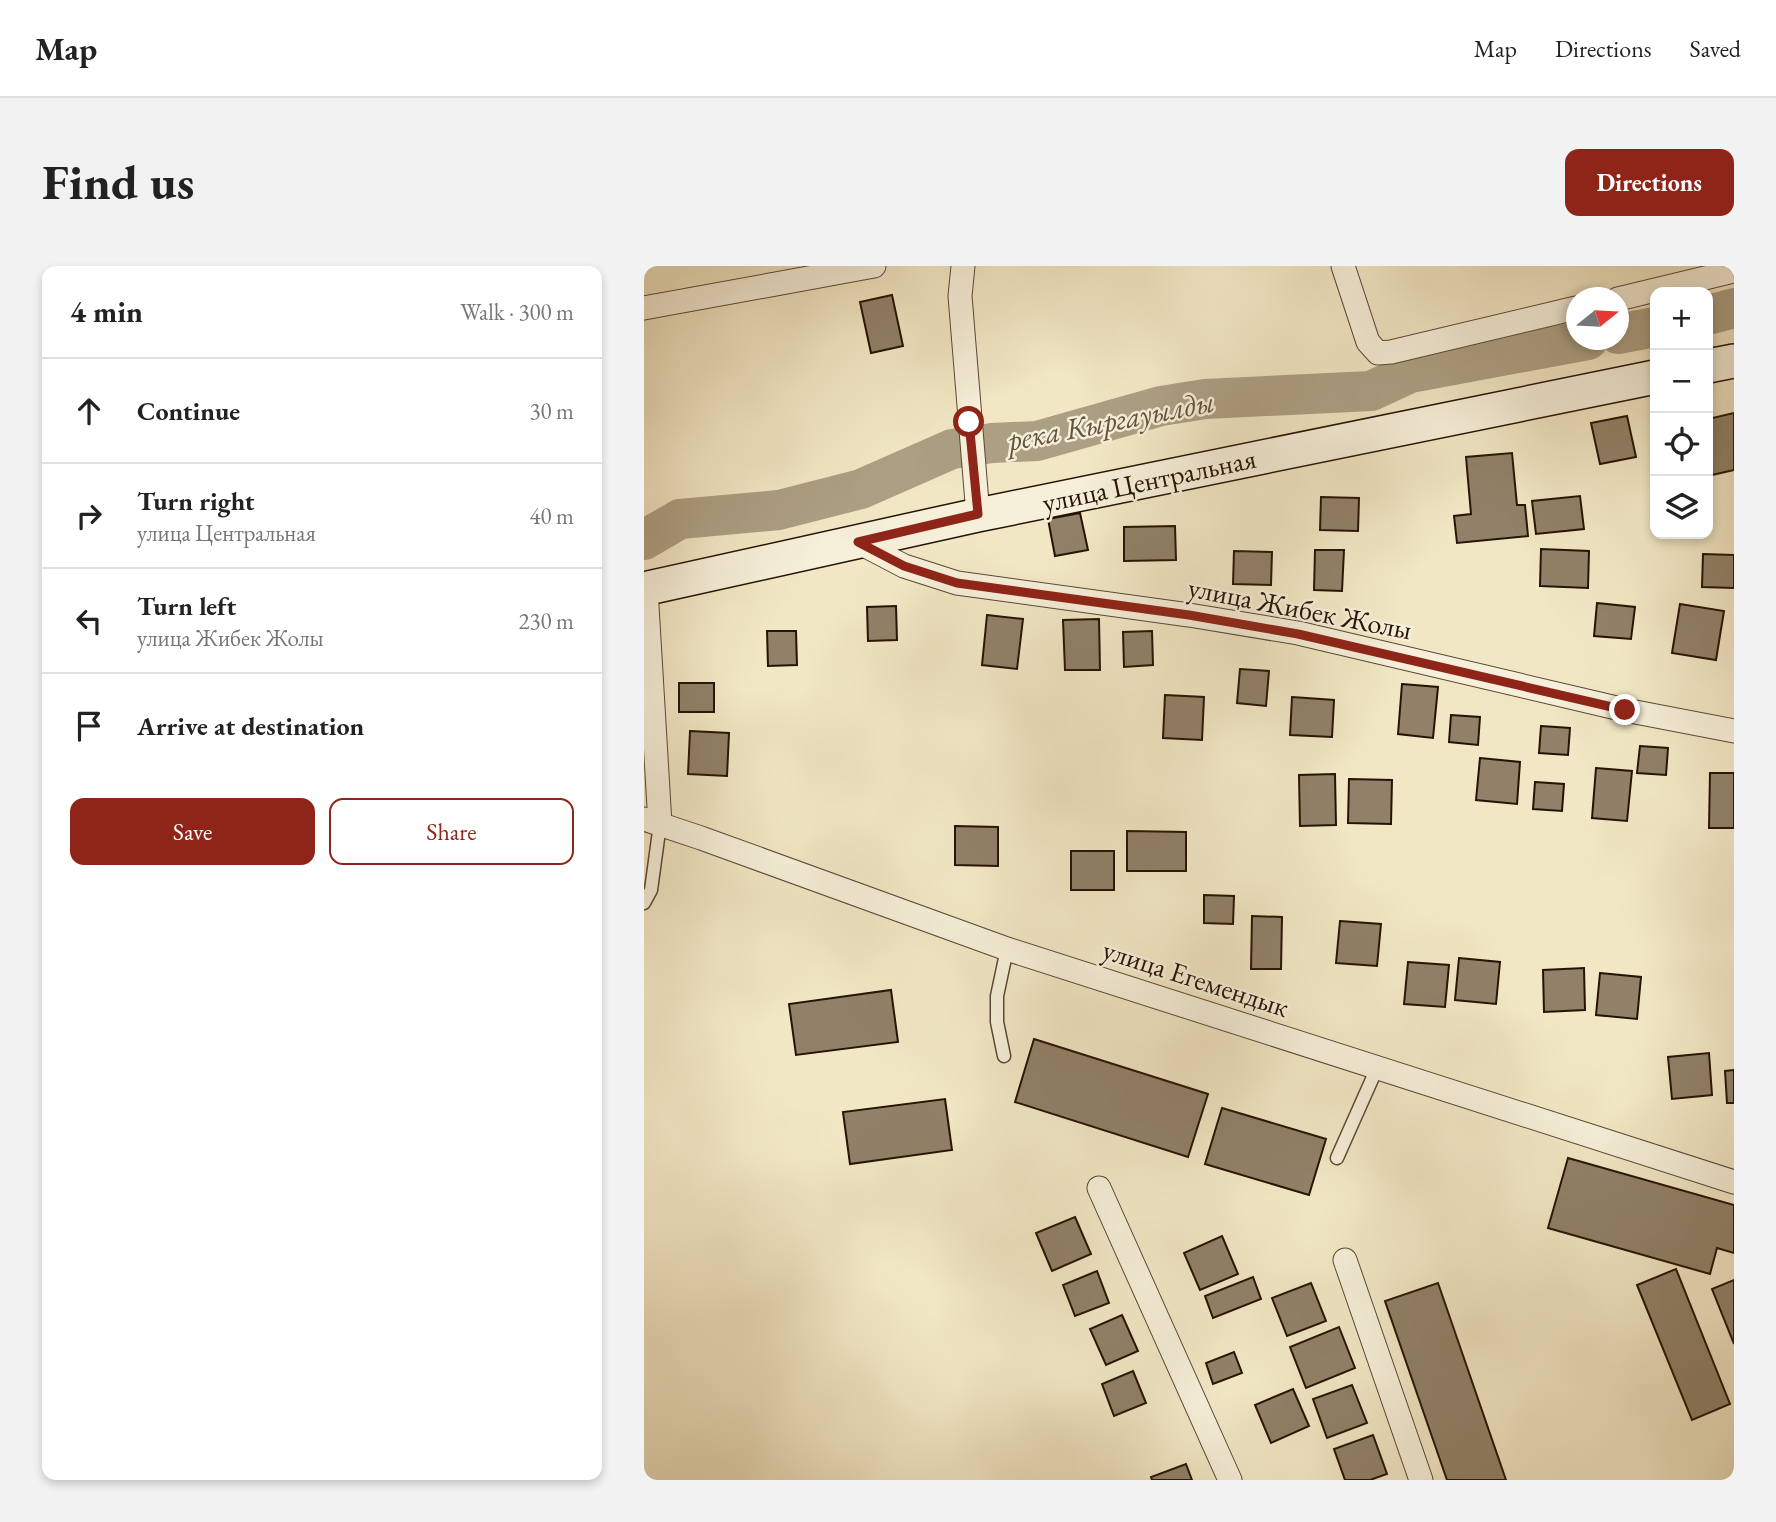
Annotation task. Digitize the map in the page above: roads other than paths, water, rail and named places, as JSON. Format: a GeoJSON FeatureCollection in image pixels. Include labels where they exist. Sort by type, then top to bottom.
{"type":"FeatureCollection","features":[{"type":"Feature","properties":{"kind":"main road"},"geometry":{"type":"LineString","coordinates":[[1713,365],[1734,360]]}},
{"type":"Feature","properties":{"kind":"main road","name":"улица Центральная"},"geometry":{"type":"LineString","coordinates":[[645,589],[978,514],[1650,378]]}},
{"type":"Feature","properties":{"kind":"street"},"geometry":{"type":"LineString","coordinates":[[644,308],[874,266]]}},
{"type":"Feature","properties":{"kind":"street"},"geometry":{"type":"LineString","coordinates":[[963,266],[960,296],[978,514]]}},
{"type":"Feature","properties":{"kind":"street"},"geometry":{"type":"LineString","coordinates":[[1343,266],[1368,342],[1378,353],[1566,312]]}},
{"type":"Feature","properties":{"kind":"street"},"geometry":{"type":"LineString","coordinates":[[1629,297],[1734,271]]}},
{"type":"Feature","properties":{"kind":"street","name":"улица Жибек Жолы"},"geometry":{"type":"LineString","coordinates":[[858,542],[904,566],[957,583],[1189,615],[1298,634],[1625,710],[1734,731]]}},
{"type":"Feature","properties":{"kind":"street"},"geometry":{"type":"LineString","coordinates":[[645,589],[652,822]]}},
{"type":"Feature","properties":{"kind":"street","name":"улица Егемендык"},"geometry":{"type":"LineString","coordinates":[[652,822],[1007,949],[1734,1182]]}},
{"type":"Feature","properties":{"kind":"street"},"geometry":{"type":"LineString","coordinates":[[1100,1188],[1230,1480]]}},
{"type":"Feature","properties":{"kind":"street"},"geometry":{"type":"LineString","coordinates":[[1345,1260],[1421,1480]]}},
{"type":"Feature","properties":{"kind":"lane"},"geometry":{"type":"LineString","coordinates":[[644,903],[651,890],[652,822]]}},
{"type":"Feature","properties":{"kind":"lane"},"geometry":{"type":"LineString","coordinates":[[1004,1056],[997,1021],[997,996],[1007,949]]}},
{"type":"Feature","properties":{"kind":"lane"},"geometry":{"type":"LineString","coordinates":[[1338,1157],[1377,1068]]}},
{"type":"Feature","properties":{"kind":"waterway","name":"река Кыргауылды"},"geometry":{"type":"LineString","coordinates":[[1713,314],[1734,308]]}},
{"type":"Feature","properties":{"kind":"waterway","name":"река Кыргауылды"},"geometry":{"type":"LineString","coordinates":[[1629,332],[1650,328]]}},
{"type":"Feature","properties":{"kind":"waterway","name":"река Кыргауылды"},"geometry":{"type":"LineString","coordinates":[[644,540],[680,519],[779,510],[861,489],[952,449],[992,443],[1037,441],[1161,406],[1205,399],[1371,391],[1410,373],[1566,344]]}}]}
